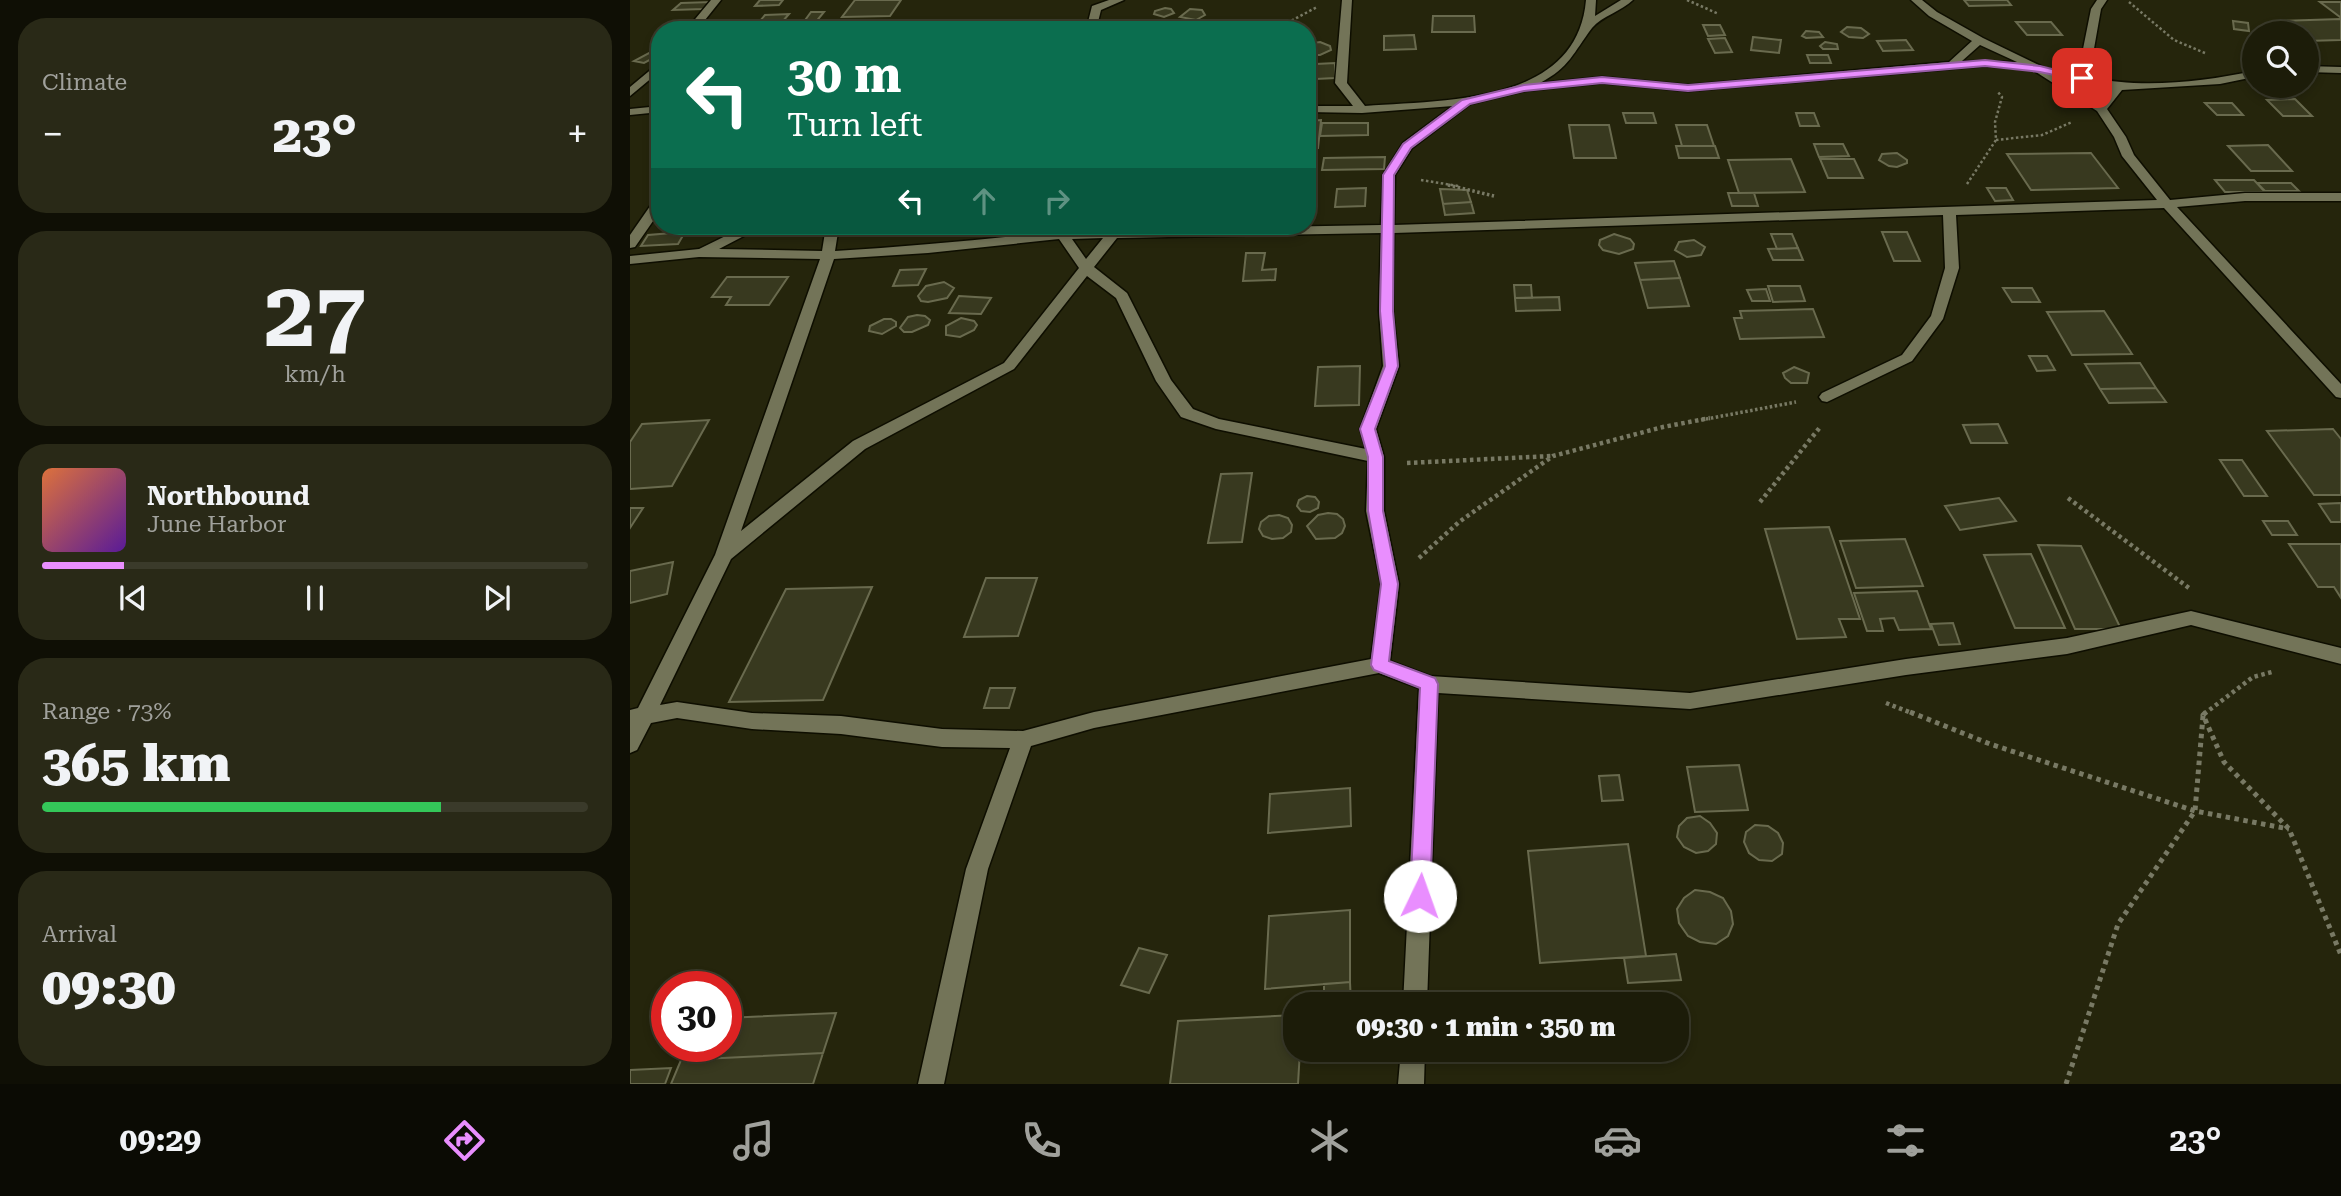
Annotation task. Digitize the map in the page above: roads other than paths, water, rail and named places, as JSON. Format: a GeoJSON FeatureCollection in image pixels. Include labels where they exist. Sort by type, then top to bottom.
{"type":"FeatureCollection","features":[{"type":"Feature","properties":{"kind":"street"},"geometry":{"type":"LineString","coordinates":[[698,21],[716,0]]}},
{"type":"Feature","properties":{"kind":"street"},"geometry":{"type":"LineString","coordinates":[[1093,21],[1096,8],[1105,0]]}},
{"type":"Feature","properties":{"kind":"street"},"geometry":{"type":"LineString","coordinates":[[1096,8],[1119,0]]}},
{"type":"Feature","properties":{"kind":"street"},"geometry":{"type":"LineString","coordinates":[[1347,0],[1341,83],[1362,110]]}},
{"type":"Feature","properties":{"kind":"street"},"geometry":{"type":"LineString","coordinates":[[1590,24],[1591,0]]}},
{"type":"Feature","properties":{"kind":"street"},"geometry":{"type":"LineString","coordinates":[[1524,88],[1554,71],[1579,42],[1590,24],[1628,0]]}},
{"type":"Feature","properties":{"kind":"street"},"geometry":{"type":"LineString","coordinates":[[1916,0],[1933,14],[1979,40],[2040,69],[2101,109],[2120,137],[2128,156],[2166,204],[2341,393]]}},
{"type":"Feature","properties":{"kind":"street"},"geometry":{"type":"LineString","coordinates":[[2082,78],[2096,9],[2102,0]]}},
{"type":"Feature","properties":{"kind":"street"},"geometry":{"type":"LineString","coordinates":[[1952,65],[1979,40]]}},
{"type":"Feature","properties":{"kind":"street"},"geometry":{"type":"LineString","coordinates":[[1316,109],[1362,110],[1466,102],[1524,88],[1602,80],[1688,88],[1970,64],[2006,64],[2040,69],[2119,87],[2242,76]]}},
{"type":"Feature","properties":{"kind":"street"},"geometry":{"type":"LineString","coordinates":[[2319,69],[2341,69]]}},
{"type":"Feature","properties":{"kind":"street"},"geometry":{"type":"LineString","coordinates":[[630,93],[651,73]]}},
{"type":"Feature","properties":{"kind":"street"},"geometry":{"type":"LineString","coordinates":[[2101,109],[2119,87]]}},
{"type":"Feature","properties":{"kind":"street"},"geometry":{"type":"LineString","coordinates":[[1380,665],[1390,584],[1376,511],[1376,457],[1368,429],[1391,366],[1386,311],[1389,175],[1407,146],[1466,102]]}},
{"type":"Feature","properties":{"kind":"street"},"geometry":{"type":"LineString","coordinates":[[630,112],[651,109]]}},
{"type":"Feature","properties":{"kind":"street"},"geometry":{"type":"LineString","coordinates":[[1316,229],[2166,204],[2245,197],[2341,197]]}},
{"type":"Feature","properties":{"kind":"street"},"geometry":{"type":"LineString","coordinates":[[1826,397],[1907,358],[1938,316],[1952,268],[1949,211]]}},
{"type":"Feature","properties":{"kind":"street"},"geometry":{"type":"LineString","coordinates":[[630,244],[651,215]]}},
{"type":"Feature","properties":{"kind":"street"},"geometry":{"type":"LineString","coordinates":[[699,253],[737,235]]}},
{"type":"Feature","properties":{"kind":"street"},"geometry":{"type":"LineString","coordinates":[[630,744],[638,716],[724,555],[776,411],[828,255],[831,235]]}},
{"type":"Feature","properties":{"kind":"street"},"geometry":{"type":"LineString","coordinates":[[630,260],[699,253],[828,255],[928,249],[1063,235],[1086,268],[1122,296],[1164,381],[1187,413],[1216,424],[1376,457]]}},
{"type":"Feature","properties":{"kind":"street"},"geometry":{"type":"LineString","coordinates":[[724,555],[859,445],[1009,366],[1086,268],[1105,235]]}},
{"type":"Feature","properties":{"kind":"street"},"geometry":{"type":"LineString","coordinates":[[638,716],[677,710],[752,721],[841,724],[942,738],[1023,740],[1094,720],[1380,665],[1429,684],[1690,701],[2067,646],[2191,618],[2336,655]]}},
{"type":"Feature","properties":{"kind":"street"},"geometry":{"type":"LineString","coordinates":[[1416,992],[1429,684]]}},
{"type":"Feature","properties":{"kind":"street"},"geometry":{"type":"LineString","coordinates":[[931,1084],[977,869],[1023,740]]}},
{"type":"Feature","properties":{"kind":"street"},"geometry":{"type":"LineString","coordinates":[[1411,1084],[1412,1062]]}}]}
